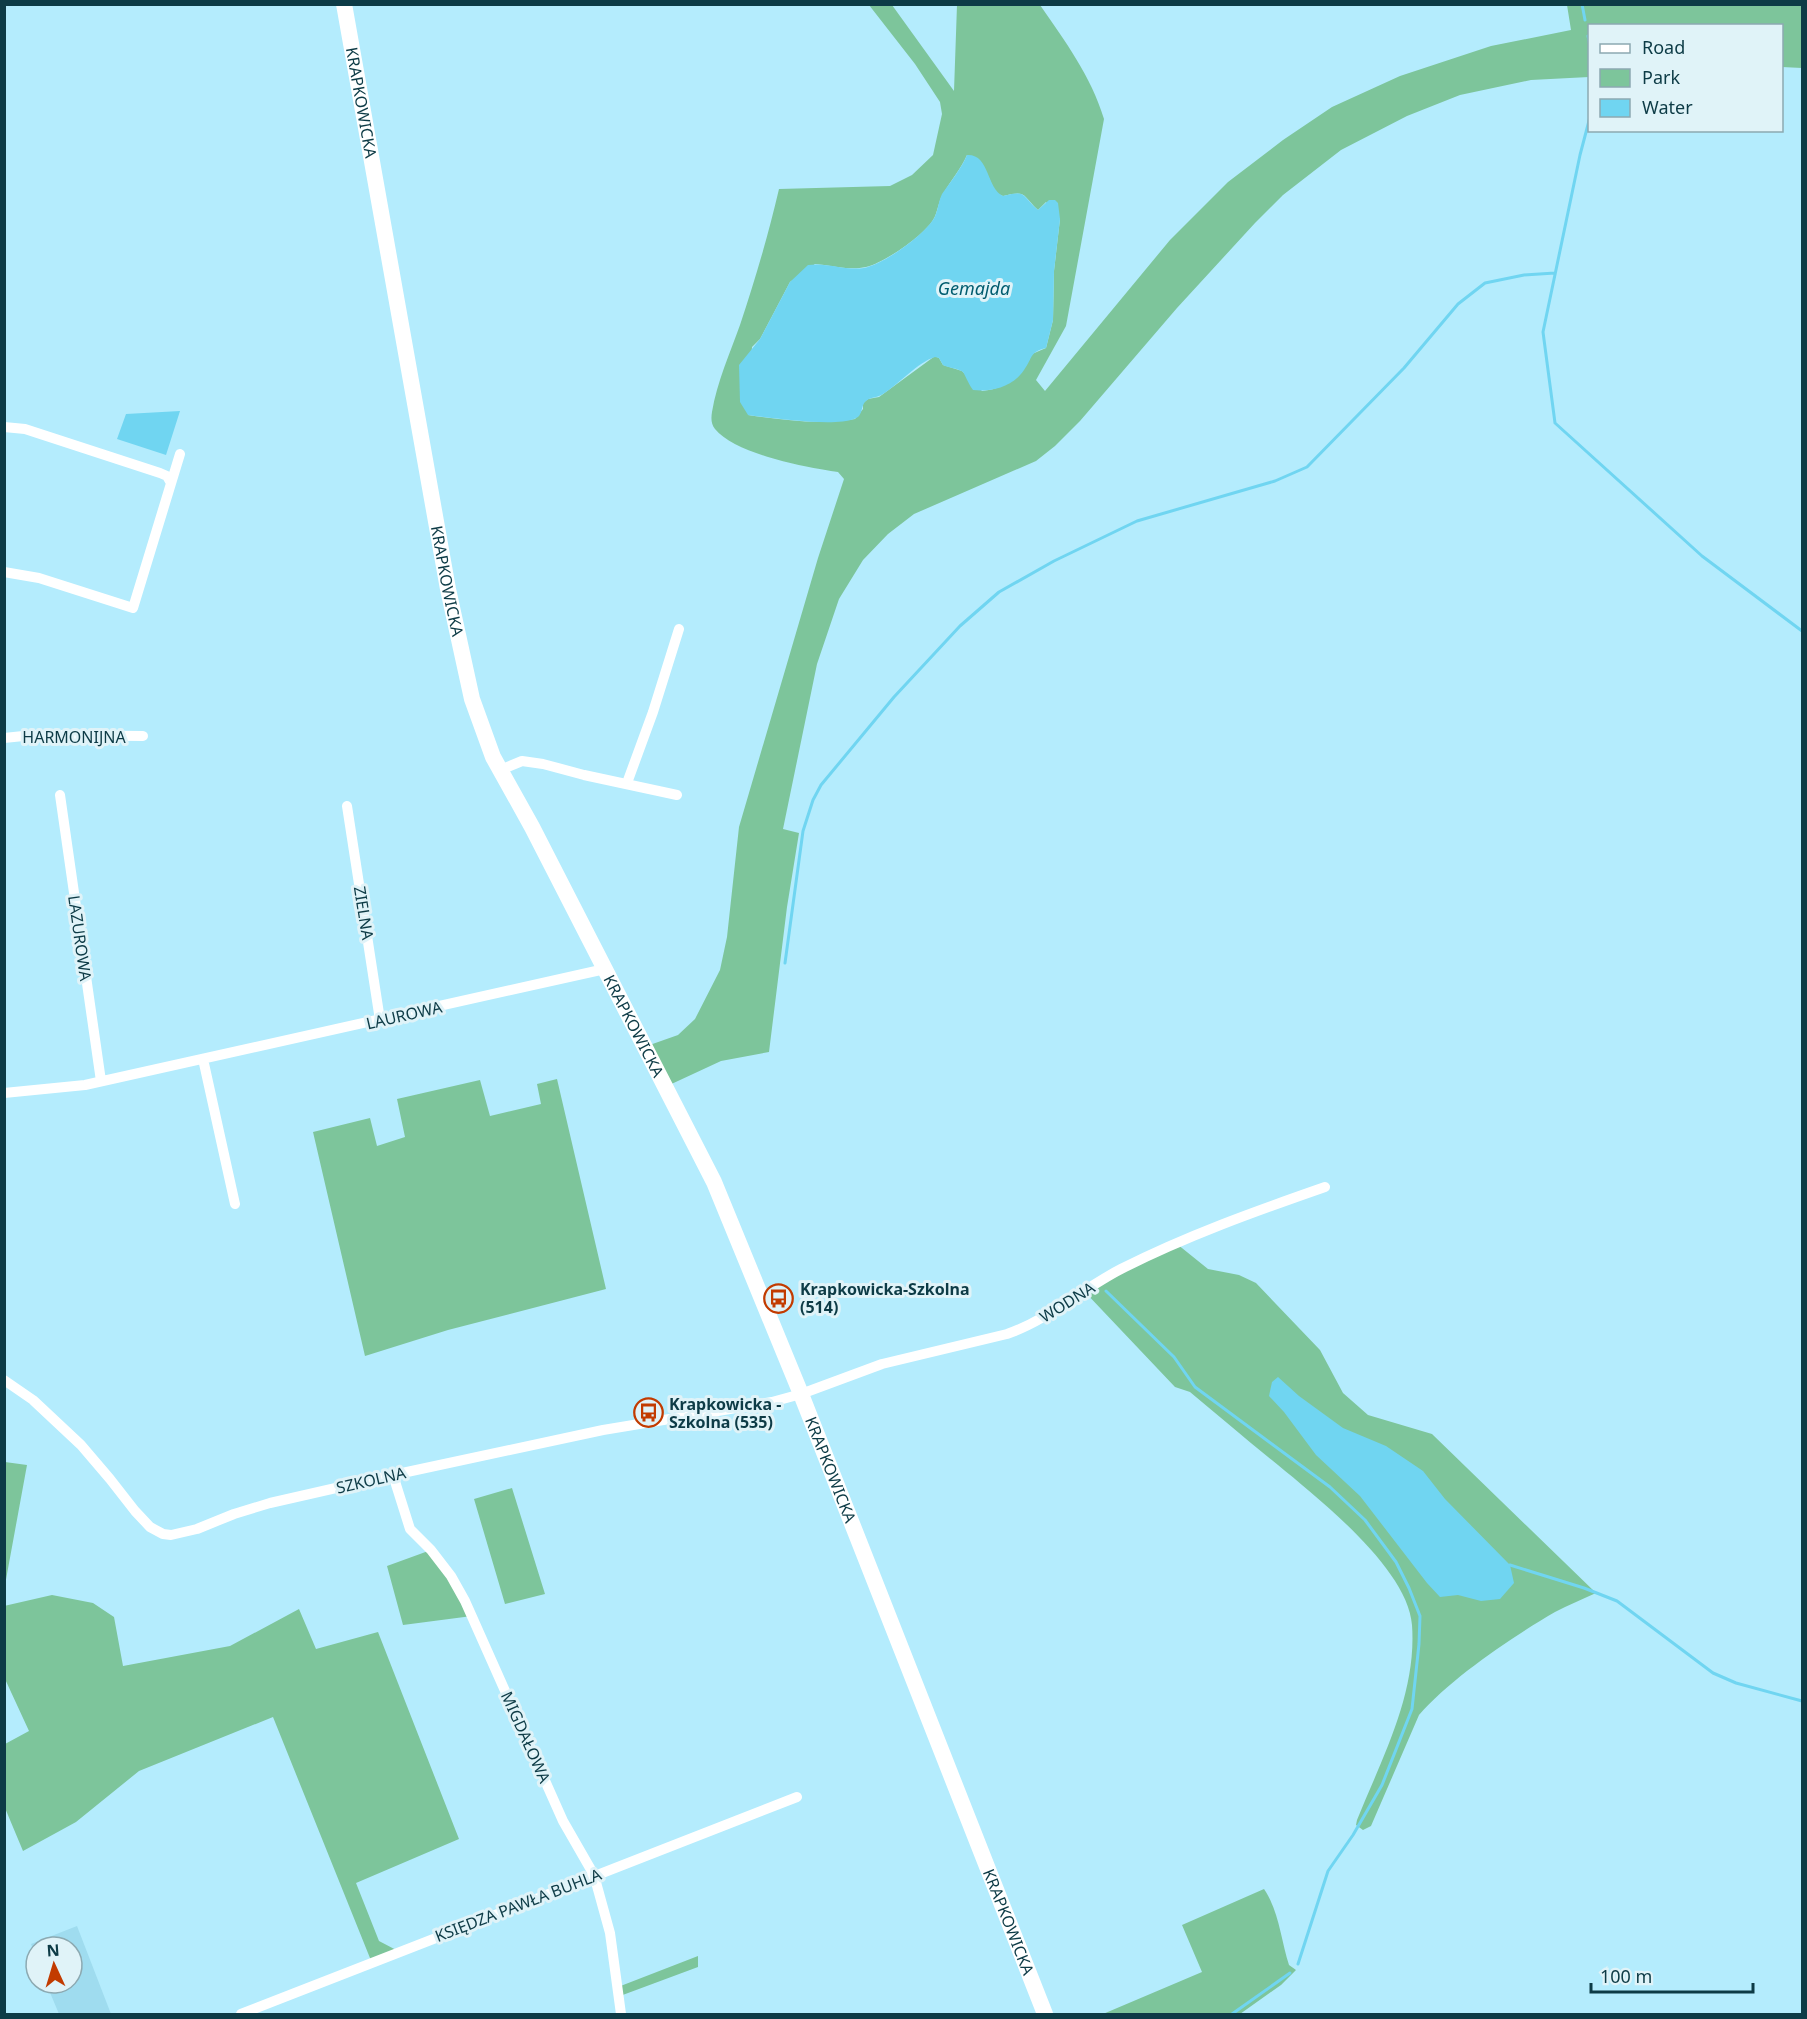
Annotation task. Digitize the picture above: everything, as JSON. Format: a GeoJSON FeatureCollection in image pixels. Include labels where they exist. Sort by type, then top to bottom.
{"type":"FeatureCollection","features":[{"type":"Feature","properties":{"kind":"main road","name":"KRAPKOWICKA"},"geometry":{"type":"LineString","coordinates":[[344,4],[448,589],[472,699],[480,724],[500,770],[536,835],[714,1182],[801,1394],[1046,2014]]}},
{"type":"Feature","properties":{"kind":"street"},"geometry":{"type":"LineString","coordinates":[[4,427],[25,429],[160,473],[167,476],[171,483]]}},
{"type":"Feature","properties":{"kind":"street"},"geometry":{"type":"LineString","coordinates":[[4,572],[39,578],[133,608],[180,454]]}},
{"type":"Feature","properties":{"kind":"street"},"geometry":{"type":"LineString","coordinates":[[627,783],[653,712],[679,628]]}},
{"type":"Feature","properties":{"kind":"street","name":"HARMONIJNA"},"geometry":{"type":"LineString","coordinates":[[4,738],[33,735],[143,736]]}},
{"type":"Feature","properties":{"kind":"street"},"geometry":{"type":"LineString","coordinates":[[500,770],[522,761],[677,795]]}},
{"type":"Feature","properties":{"kind":"street","name":"LAZUROWA"},"geometry":{"type":"LineString","coordinates":[[60,795],[101,1081]]}},
{"type":"Feature","properties":{"kind":"street","name":"ZIELNA"},"geometry":{"type":"LineString","coordinates":[[347,806],[380,1020]]}},
{"type":"Feature","properties":{"kind":"street","name":"LAUROWA"},"geometry":{"type":"LineString","coordinates":[[4,1093],[101,1081],[605,969]]}},
{"type":"Feature","properties":{"kind":"street"},"geometry":{"type":"LineString","coordinates":[[203,1059],[235,1204]]}},
{"type":"Feature","properties":{"kind":"street","name":"WODNA"},"geometry":{"type":"LineString","coordinates":[[801,1394],[882,1364],[1025,1328],[1121,1269],[1189,1238],[1325,1187]]}},
{"type":"Feature","properties":{"kind":"street","name":"SZKOLNA"},"geometry":{"type":"LineString","coordinates":[[4,1380],[33,1400],[81,1445],[150,1527],[163,1534],[171,1535],[190,1531],[264,1505],[393,1475],[603,1430],[772,1402],[801,1394]]}},
{"type":"Feature","properties":{"kind":"street","name":"MIGDAŁOWA"},"geometry":{"type":"LineString","coordinates":[[393,1475],[410,1529],[431,1550],[451,1576],[465,1600],[563,1821],[594,1875],[610,1933],[621,2014]]}},
{"type":"Feature","properties":{"kind":"street","name":"KSIĘDZA PAWŁA BUHLA"},"geometry":{"type":"LineString","coordinates":[[241,2014],[797,1797]]}},
{"type":"Feature","properties":{"kind":"shaded area"},"geometry":{"type":"Polygon","coordinates":[[[77,1926],[80,1935],[54,1935],[77,1926]]]}},
{"type":"Feature","properties":{"kind":"shaded area"},"geometry":{"type":"Polygon","coordinates":[[[84,1944],[111,2014],[59,2014],[51,1995],[84,1995],[84,1944]]]}},
{"type":"Feature","properties":{"kind":"green space"},"geometry":{"type":"Polygon","coordinates":[[[869,5],[892,5],[954,91],[957,5],[1040,5],[1076,59],[1099,103],[1104,119],[1066,326],[1036,380],[1045,391],[1170,240],[1228,182],[1283,140],[1332,107],[1400,76],[1491,46],[1571,30],[1567,5],[1802,5],[1802,68],[1783,67],[1783,24],[1588,24],[1588,77],[1531,80],[1460,95],[1407,116],[1341,150],[1283,195],[1255,223],[1177,308],[1080,421],[1055,446],[1036,461],[914,514],[888,534],[863,560],[839,599],[817,664],[783,829],[799,833],[787,907],[769,1052],[721,1061],[665,1087],[644,1047],[678,1035],[695,1019],[720,970],[727,937],[739,827],[818,558],[844,479],[838,472],[755,453],[725,438],[712,423],[714,401],[720,379],[756,275],[779,189],[890,186],[912,175],[933,155],[942,114],[940,102],[915,64],[869,5]],[[967,155],[941,197],[933,220],[921,234],[903,248],[866,267],[846,268],[815,264],[790,282],[760,339],[752,347],[748,415],[815,422],[855,419],[863,409],[863,403],[868,399],[879,397],[935,356],[943,365],[962,371],[982,391],[1006,384],[1018,375],[1032,354],[1046,348],[1053,320],[1054,271],[1060,219],[1046,202],[1038,210],[1023,195],[1003,196],[996,193],[988,176],[967,155]]]}},
{"type":"Feature","properties":{"kind":"green space"},"geometry":{"type":"Polygon","coordinates":[[[557,1079],[606,1289],[448,1330],[365,1356],[313,1132],[370,1118],[377,1146],[405,1137],[397,1099],[480,1080],[490,1116],[541,1104],[537,1084],[557,1079]]]}},
{"type":"Feature","properties":{"kind":"green space"},"geometry":{"type":"Polygon","coordinates":[[[1177,1244],[1208,1269],[1239,1275],[1256,1283],[1320,1350],[1343,1393],[1368,1415],[1432,1434],[1596,1593],[1555,1612],[1520,1633],[1483,1659],[1432,1701],[1419,1715],[1371,1826],[1363,1830],[1356,1825],[1357,1820],[1396,1725],[1409,1676],[1412,1625],[1407,1603],[1379,1559],[1359,1537],[1295,1479],[1190,1392],[1175,1387],[1084,1291],[1177,1244]]]}},
{"type":"Feature","properties":{"kind":"green space"},"geometry":{"type":"Polygon","coordinates":[[[4,1462],[27,1465],[5,1585],[4,1462]]]}},
{"type":"Feature","properties":{"kind":"green space"},"geometry":{"type":"Polygon","coordinates":[[[512,1488],[545,1594],[505,1604],[474,1499],[512,1488]]]}},
{"type":"Feature","properties":{"kind":"green space"},"geometry":{"type":"Polygon","coordinates":[[[431,1550],[472,1616],[403,1625],[387,1566],[431,1550]]]}},
{"type":"Feature","properties":{"kind":"green space"},"geometry":{"type":"Polygon","coordinates":[[[52,1595],[93,1603],[114,1617],[123,1666],[230,1646],[299,1609],[316,1649],[378,1632],[459,1839],[356,1883],[379,1941],[400,1952],[372,1963],[273,1717],[139,1771],[76,1822],[23,1851],[5,1808],[5,1744],[29,1731],[5,1679],[4,1606],[52,1595]]]}},
{"type":"Feature","properties":{"kind":"green space"},"geometry":{"type":"Polygon","coordinates":[[[1264,1889],[1276,1916],[1289,1965],[1296,1970],[1281,1985],[1240,2014],[1103,2014],[1202,1972],[1182,1925],[1264,1889]]]}},
{"type":"Feature","properties":{"kind":"green space"},"geometry":{"type":"Polygon","coordinates":[[[698,1956],[698,1967],[620,1996],[618,1987],[698,1956]]]}},
{"type":"Feature","properties":{"kind":"water","name":"Gemajda"},"geometry":{"type":"Polygon","coordinates":[[[967,155],[980,160],[993,186],[1003,196],[1023,195],[1038,210],[1049,200],[1055,200],[1058,203],[1060,219],[1054,271],[1053,320],[1046,348],[1034,354],[1014,381],[994,389],[973,390],[963,372],[943,365],[939,358],[935,357],[922,363],[883,394],[864,403],[859,416],[854,419],[818,422],[748,415],[740,402],[739,365],[760,339],[790,282],[808,265],[864,268],[902,249],[933,220],[942,194],[967,155]]]}},
{"type":"Feature","properties":{"kind":"water"},"geometry":{"type":"Polygon","coordinates":[[[180,411],[166,455],[117,439],[126,414],[180,411]]]}},
{"type":"Feature","properties":{"kind":"water"},"geometry":{"type":"Polygon","coordinates":[[[1278,1377],[1299,1396],[1343,1428],[1386,1446],[1423,1471],[1445,1499],[1510,1565],[1514,1583],[1500,1599],[1481,1601],[1458,1595],[1440,1597],[1360,1496],[1316,1455],[1269,1396],[1272,1382],[1278,1377]]]}},
{"type":"Feature","properties":{"kind":"waterway"},"geometry":{"type":"LineString","coordinates":[[1582,4],[1585,20]]}},
{"type":"Feature","properties":{"kind":"waterway"},"geometry":{"type":"LineString","coordinates":[[1588,125],[1543,332],[1555,423],[1702,556],[1802,631]]}},
{"type":"Feature","properties":{"kind":"waterway"},"geometry":{"type":"LineString","coordinates":[[785,963],[803,831],[813,800],[821,785],[894,697],[960,626],[999,592],[1054,561],[1137,521],[1275,481],[1307,467],[1404,368],[1458,304],[1485,283],[1524,275],[1555,273]]}},
{"type":"Feature","properties":{"kind":"waterway"},"geometry":{"type":"LineString","coordinates":[[1106,1291],[1174,1357],[1195,1387],[1330,1487],[1365,1520],[1396,1562],[1420,1616],[1412,1709],[1382,1785],[1353,1835],[1328,1871],[1298,1964]]}},
{"type":"Feature","properties":{"kind":"waterway"},"geometry":{"type":"LineString","coordinates":[[1510,1565],[1617,1601],[1713,1673],[1736,1683],[1802,1701]]}},
{"type":"Feature","properties":{"kind":"waterway"},"geometry":{"type":"LineString","coordinates":[[1232,2014],[1290,1973]]}},
{"type":"Feature","properties":{"kind":"place","name":"Krapkowicka-Szkolna (514)"},"geometry":{"type":"Point","coordinates":[779,1298]}},
{"type":"Feature","properties":{"kind":"place","name":"Krapkowicka - Szkolna (535)"},"geometry":{"type":"Point","coordinates":[648,1413]}}]}
